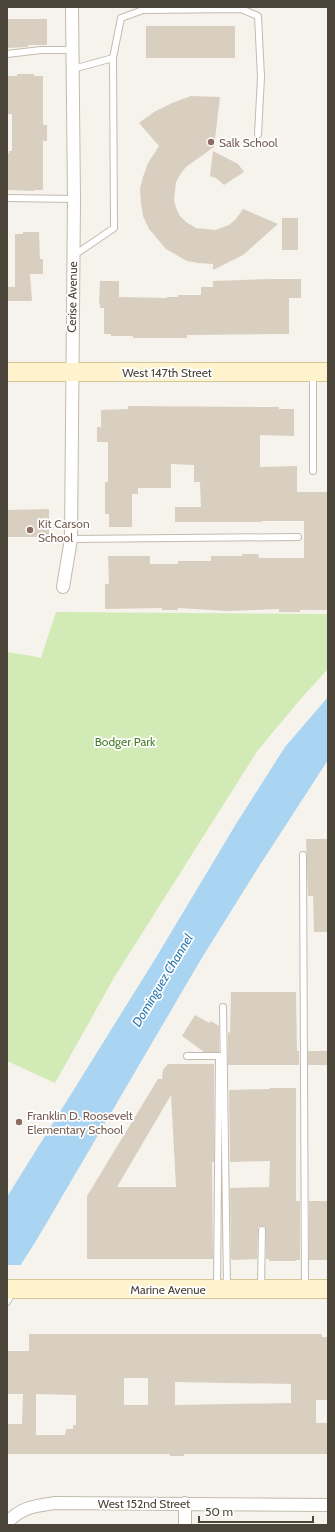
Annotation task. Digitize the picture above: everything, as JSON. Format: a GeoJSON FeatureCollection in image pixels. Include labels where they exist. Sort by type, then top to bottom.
{"type":"FeatureCollection","features":[{"type":"Feature","properties":{"kind":"street","name":"Cerise Avenue"},"geometry":{"type":"LineString","coordinates":[[63,587],[71,539],[74,199],[72,7]]}},
{"type":"Feature","properties":{"kind":"street","name":"West 147th Street"},"geometry":{"type":"LineString","coordinates":[[7,372],[320,373]]}},
{"type":"Feature","properties":{"kind":"street","name":"Marine Avenue"},"geometry":{"type":"LineString","coordinates":[[10,1292],[328,1289]]}},
{"type":"Feature","properties":{"kind":"street","name":"West 152nd Street"},"geometry":{"type":"LineString","coordinates":[[9,1520],[24,1509],[55,1503],[328,1505]]}},
{"type":"Feature","properties":{"kind":"street"},"geometry":{"type":"LineString","coordinates":[[185,1503],[186,1525]]}},
{"type":"Feature","properties":{"kind":"lane"},"geometry":{"type":"LineString","coordinates":[[73,256],[114,228],[113,58],[121,18],[141,10],[241,9],[258,16],[261,77],[258,134]]}},
{"type":"Feature","properties":{"kind":"lane"},"geometry":{"type":"LineString","coordinates":[[7,54],[41,50],[73,50]]}},
{"type":"Feature","properties":{"kind":"lane"},"geometry":{"type":"LineString","coordinates":[[73,69],[113,58]]}},
{"type":"Feature","properties":{"kind":"lane"},"geometry":{"type":"LineString","coordinates":[[7,198],[74,199]]}},
{"type":"Feature","properties":{"kind":"lane"},"geometry":{"type":"LineString","coordinates":[[313,471],[320,373]]}},
{"type":"Feature","properties":{"kind":"lane"},"geometry":{"type":"LineString","coordinates":[[71,539],[298,537]]}},
{"type":"Feature","properties":{"kind":"lane"},"geometry":{"type":"LineString","coordinates":[[303,855],[305,1289]]}},
{"type":"Feature","properties":{"kind":"lane"},"geometry":{"type":"LineString","coordinates":[[222,1289],[223,1007]]}},
{"type":"Feature","properties":{"kind":"lane"},"geometry":{"type":"LineString","coordinates":[[188,1056],[219,1056],[222,1289]]}},
{"type":"Feature","properties":{"kind":"lane"},"geometry":{"type":"LineString","coordinates":[[261,1289],[262,1230]]}},
{"type":"Feature","properties":{"kind":"green space","name":"Bodger Park"},"geometry":{"type":"Polygon","coordinates":[[[56,612],[328,614],[328,669],[258,750],[115,976],[55,1083],[7,1061],[7,652],[41,658],[56,612]]]}},
{"type":"Feature","properties":{"kind":"water","name":"Dominguez Channel"},"geometry":{"type":"Polygon","coordinates":[[[328,697],[328,760],[200,961],[36,1241],[7,1286],[7,1197],[157,956],[236,824],[285,747],[328,697]]]}},
{"type":"Feature","properties":{"kind":"pier"},"geometry":{"type":"Polygon","coordinates":[[[7,1265],[23,1265],[7,1288],[7,1265]]]}},
{"type":"Feature","properties":{"kind":"building"},"geometry":{"type":"Polygon","coordinates":[[[7,19],[47,19],[47,45],[28,45],[28,47],[7,48],[7,19]]]}},
{"type":"Feature","properties":{"kind":"building"},"geometry":{"type":"Polygon","coordinates":[[[146,26],[235,26],[235,58],[146,58],[146,26]]]}},
{"type":"Feature","properties":{"kind":"building"},"geometry":{"type":"Polygon","coordinates":[[[17,74],[34,74],[34,76],[43,76],[43,125],[47,125],[47,141],[43,141],[43,190],[7,190],[7,153],[12,151],[12,114],[7,114],[7,76],[17,76],[17,74]]]}},
{"type":"Feature","properties":{"kind":"building"},"geometry":{"type":"Polygon","coordinates":[[[191,96],[220,97],[214,147],[186,167],[176,182],[174,200],[180,216],[196,228],[215,230],[229,225],[236,219],[243,209],[278,224],[243,255],[213,270],[213,264],[187,261],[166,249],[149,229],[143,216],[141,204],[140,189],[143,177],[148,163],[159,146],[139,123],[154,112],[191,96]]]}},
{"type":"Feature","properties":{"kind":"building"},"geometry":{"type":"Polygon","coordinates":[[[213,151],[238,164],[244,172],[224,185],[216,178],[210,176],[213,151]]]}},
{"type":"Feature","properties":{"kind":"building"},"geometry":{"type":"Polygon","coordinates":[[[282,218],[298,218],[298,250],[282,250],[282,218]]]}},
{"type":"Feature","properties":{"kind":"building"},"geometry":{"type":"Polygon","coordinates":[[[23,232],[39,232],[40,259],[43,259],[43,274],[30,274],[32,301],[7,301],[7,287],[15,287],[15,234],[23,234],[23,232]]]}},
{"type":"Feature","properties":{"kind":"building"},"geometry":{"type":"Polygon","coordinates":[[[301,279],[301,298],[289,298],[289,334],[187,335],[187,338],[133,338],[133,336],[111,336],[111,334],[104,334],[104,308],[100,308],[99,304],[100,281],[119,281],[119,297],[167,298],[178,297],[178,295],[201,295],[201,287],[213,287],[213,281],[301,279]]]}},
{"type":"Feature","properties":{"kind":"building"},"geometry":{"type":"Polygon","coordinates":[[[128,406],[279,407],[279,409],[294,409],[294,436],[260,435],[260,467],[297,466],[297,492],[328,492],[328,610],[279,612],[279,609],[228,611],[178,608],[178,610],[162,610],[162,608],[105,609],[105,584],[109,584],[108,556],[150,556],[150,564],[178,564],[178,561],[211,561],[211,556],[242,556],[242,554],[258,554],[259,558],[304,558],[304,521],[175,522],[175,507],[201,507],[200,482],[194,482],[194,465],[171,464],[171,488],[138,488],[138,494],[132,494],[132,527],[109,527],[109,514],[105,514],[105,482],[108,482],[108,442],[97,442],[97,427],[101,427],[101,410],[128,409],[128,406]]]}},
{"type":"Feature","properties":{"kind":"building"},"geometry":{"type":"Polygon","coordinates":[[[49,509],[49,537],[7,537],[7,510],[49,509]]]}},
{"type":"Feature","properties":{"kind":"building"},"geometry":{"type":"Polygon","coordinates":[[[306,839],[328,839],[328,932],[314,932],[313,896],[308,896],[306,839]]]}},
{"type":"Feature","properties":{"kind":"building"},"geometry":{"type":"Polygon","coordinates":[[[231,992],[296,992],[297,1051],[299,1051],[299,1065],[228,1065],[228,1032],[230,1033],[231,992]]]}},
{"type":"Feature","properties":{"kind":"building"},"geometry":{"type":"Polygon","coordinates":[[[195,1015],[209,1023],[211,1021],[219,1026],[219,1052],[204,1052],[182,1036],[195,1015]]]}},
{"type":"Feature","properties":{"kind":"building"},"geometry":{"type":"Polygon","coordinates":[[[308,1051],[328,1051],[328,1065],[308,1065],[308,1051]]]}},
{"type":"Feature","properties":{"kind":"building"},"geometry":{"type":"Polygon","coordinates":[[[168,1064],[214,1064],[214,1162],[212,1162],[213,1259],[87,1259],[87,1196],[158,1079],[162,1079],[163,1070],[168,1064]],[[171,1095],[117,1187],[176,1187],[171,1095]]]}},
{"type":"Feature","properties":{"kind":"building"},"geometry":{"type":"Polygon","coordinates":[[[296,1088],[296,1201],[300,1201],[300,1260],[269,1261],[269,1259],[266,1259],[266,1230],[265,1226],[262,1226],[258,1227],[257,1259],[234,1260],[231,1259],[230,1188],[269,1187],[270,1161],[230,1162],[229,1090],[296,1088]]]}},
{"type":"Feature","properties":{"kind":"building"},"geometry":{"type":"Polygon","coordinates":[[[309,1201],[328,1201],[328,1260],[309,1260],[309,1201]]]}},
{"type":"Feature","properties":{"kind":"building"},"geometry":{"type":"Polygon","coordinates":[[[29,1334],[322,1334],[322,1337],[328,1337],[328,1400],[316,1400],[316,1423],[328,1423],[328,1454],[184,1454],[184,1456],[170,1456],[170,1454],[7,1454],[7,1424],[22,1424],[23,1394],[7,1394],[7,1351],[29,1351],[29,1334]],[[124,1378],[124,1405],[148,1405],[148,1378],[124,1378]],[[175,1382],[175,1405],[291,1403],[291,1384],[175,1382]],[[36,1394],[36,1435],[65,1435],[66,1429],[73,1429],[73,1425],[76,1425],[76,1395],[36,1394]]]}},
{"type":"Feature","properties":{"kind":"place","name":"Salk School"},"geometry":{"type":"Point","coordinates":[211,142]}},
{"type":"Feature","properties":{"kind":"place","name":"Kit Carson School"},"geometry":{"type":"Point","coordinates":[30,530]}},
{"type":"Feature","properties":{"kind":"place","name":"Franklin D. Roosevelt Elementary School"},"geometry":{"type":"Point","coordinates":[19,1122]}}]}
